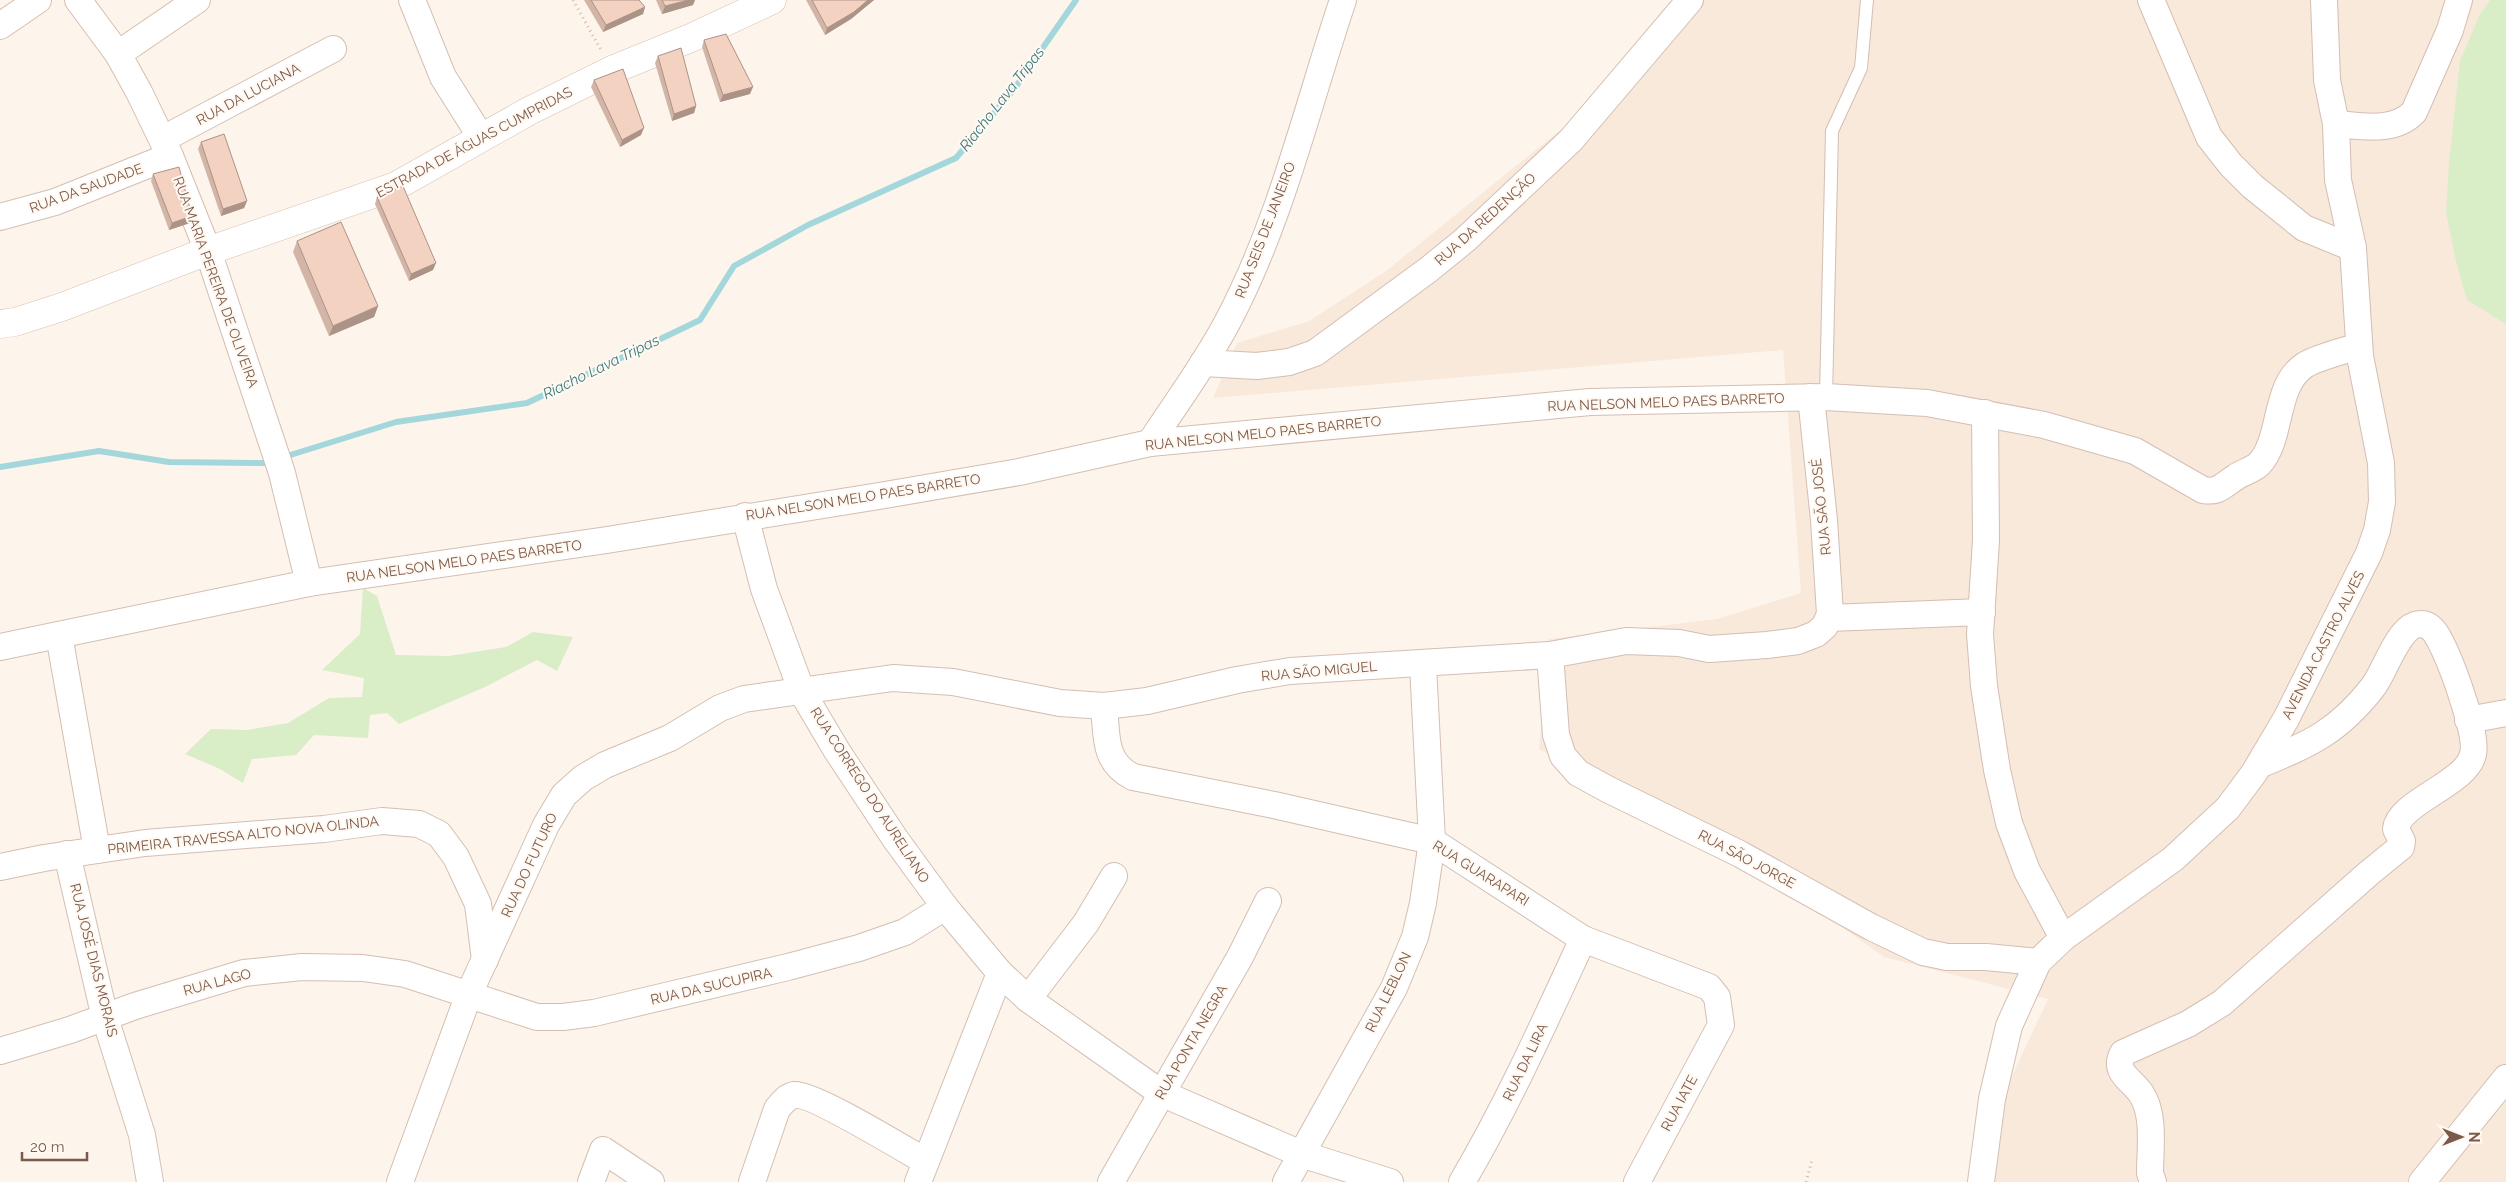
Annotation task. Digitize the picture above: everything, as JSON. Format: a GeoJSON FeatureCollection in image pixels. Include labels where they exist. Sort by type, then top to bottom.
{"type":"FeatureCollection","features":[{"type":"Feature","properties":{"kind":"main road","name":"ESTRADA DE ÁGUAS CUMPRIDAS"},"geometry":{"type":"LineString","coordinates":[[0,324],[15,322],[62,307],[208,251],[396,186],[529,111],[612,70],[693,38],[772,0]]}},
{"type":"Feature","properties":{"kind":"street"},"geometry":{"type":"LineString","coordinates":[[0,26],[38,0]]}},
{"type":"Feature","properties":{"kind":"street","name":"RUA MARIA PEREIRA DE OLIVEIRA"},"geometry":{"type":"LineString","coordinates":[[78,0],[118,54],[167,148],[208,251],[274,446],[309,583]]}},
{"type":"Feature","properties":{"kind":"street"},"geometry":{"type":"LineString","coordinates":[[118,54],[198,0]]}},
{"type":"Feature","properties":{"kind":"street"},"geometry":{"type":"LineString","coordinates":[[412,0],[443,78],[481,138]]}},
{"type":"Feature","properties":{"kind":"street","name":"RUA SEIS DE JANEIRO"},"geometry":{"type":"LineString","coordinates":[[1150,442],[1228,322],[1251,273],[1276,209],[1343,0]]}},
{"type":"Feature","properties":{"kind":"street","name":"RUA DA REDENÇÃO"},"geometry":{"type":"LineString","coordinates":[[1203,362],[1257,366],[1289,362],[1315,353],[1428,270],[1465,240],[1571,140],[1690,0]]}},
{"type":"Feature","properties":{"kind":"street"},"geometry":{"type":"LineString","coordinates":[[2152,0],[2209,137],[2231,165],[2252,186],[2304,228],[2354,248]]}},
{"type":"Feature","properties":{"kind":"street","name":"AVENIDA CASTRO ALVES"},"geometry":{"type":"LineString","coordinates":[[1981,1182],[1992,1099],[2009,1026],[2038,962],[2063,938],[2173,859],[2228,808],[2259,765],[2286,719],[2369,553],[2377,530],[2382,502],[2381,463],[2359,346],[2354,248],[2338,180],[2336,124],[2327,80],[2324,0]]}},
{"type":"Feature","properties":{"kind":"street"},"geometry":{"type":"LineString","coordinates":[[2336,124],[2394,125],[2405,121],[2414,112],[2450,30],[2459,0]]}},
{"type":"Feature","properties":{"kind":"street","name":"RUA DA LUCIANA"},"geometry":{"type":"LineString","coordinates":[[167,148],[333,48]]}},
{"type":"Feature","properties":{"kind":"street","name":"RUA DA SAUDADE"},"geometry":{"type":"LineString","coordinates":[[0,218],[54,202],[167,148]]}},
{"type":"Feature","properties":{"kind":"street","name":"RUA NELSON MELO PAES BARRETO"},"geometry":{"type":"LineString","coordinates":[[0,647],[309,583],[597,542],[1020,472],[1150,442],[1590,402],[1818,397],[1927,402],[2044,425],[2135,452],[2203,490],[2213,492],[2222,489],[2235,477],[2258,465],[2272,446],[2279,408],[2293,379],[2305,365],[2359,346]]}},
{"type":"Feature","properties":{"kind":"street","name":"RUA SÃO JOSÉ"},"geometry":{"type":"LineString","coordinates":[[1818,397],[1828,618]]}},
{"type":"Feature","properties":{"kind":"street"},"geometry":{"type":"LineString","coordinates":[[1985,413],[1986,540],[1980,634],[1984,686],[1997,770],[2009,823],[2027,872],[2063,938]]}},
{"type":"Feature","properties":{"kind":"street","name":"RUA CORREGO DO AURELIANO"},"geometry":{"type":"LineString","coordinates":[[745,516],[764,589],[802,692],[880,816],[945,907],[1000,973],[1028,999],[1161,1093],[1301,1154],[1390,1182]]}},
{"type":"Feature","properties":{"kind":"street"},"geometry":{"type":"LineString","coordinates":[[1828,618],[1982,612]]}},
{"type":"Feature","properties":{"kind":"street","name":"RUA SÃO MIGUEL"},"geometry":{"type":"LineString","coordinates":[[802,692],[893,678],[953,682],[1060,703],[1104,706],[1147,701],[1237,680],[1290,671],[1345,666],[1423,665],[1550,655],[1626,641],[1679,643],[1709,649],[1767,645],[1798,641],[1816,634],[1825,626],[1828,618]]}},
{"type":"Feature","properties":{"kind":"street"},"geometry":{"type":"LineString","coordinates":[[2153,1182],[2150,1173],[2148,1109],[2142,1094],[2121,1070],[2119,1060],[2123,1053],[2188,1024],[2222,1003],[2368,873],[2397,851],[2401,847],[2402,841],[2396,829],[2401,816],[2469,764],[2474,746],[2468,720],[2447,655],[2436,632],[2430,626],[2415,625],[2404,632],[2374,686],[2335,727],[2307,746],[2259,765]]}},
{"type":"Feature","properties":{"kind":"street"},"geometry":{"type":"LineString","coordinates":[[59,635],[80,743],[97,850]]}},
{"type":"Feature","properties":{"kind":"street","name":"RUA SÃO JORGE"},"geometry":{"type":"LineString","coordinates":[[1550,655],[1556,735],[1563,756],[1578,772],[1608,790],[1740,854],[1871,926],[1923,952],[1947,956],[1986,956],[2038,962]]}},
{"type":"Feature","properties":{"kind":"street","name":"RUA LEBLON"},"geometry":{"type":"LineString","coordinates":[[1286,1182],[1394,988],[1415,936],[1423,903],[1432,842],[1423,665]]}},
{"type":"Feature","properties":{"kind":"street","name":"RUA DO FUTURO"},"geometry":{"type":"LineString","coordinates":[[400,1182],[469,994],[546,825],[564,795],[583,778],[605,765],[670,738],[693,726],[720,708],[744,699],[802,692]]}},
{"type":"Feature","properties":{"kind":"street","name":"RUA GUARAPARI"},"geometry":{"type":"LineString","coordinates":[[1104,706],[1109,750],[1115,764],[1122,771],[1133,777],[1170,786],[1274,805],[1432,842],[1584,939],[1708,987],[1717,997],[1721,1025]]}},
{"type":"Feature","properties":{"kind":"street"},"geometry":{"type":"LineString","coordinates":[[2468,720],[2506,713]]}},
{"type":"Feature","properties":{"kind":"street","name":"PRIMEIRA TRAVESSA ALTO NOVA OLINDA"},"geometry":{"type":"LineString","coordinates":[[0,867],[67,854],[145,843],[324,829],[382,821],[419,824],[439,834],[456,857],[478,904],[485,960]]}},
{"type":"Feature","properties":{"kind":"street","name":"RUA JOSÉ DIAS MORAIS"},"geometry":{"type":"LineString","coordinates":[[67,854],[105,1018],[142,1135],[150,1182]]}},
{"type":"Feature","properties":{"kind":"street"},"geometry":{"type":"LineString","coordinates":[[1028,999],[1086,923],[1114,876]]}},
{"type":"Feature","properties":{"kind":"street","name":"RUA PONTA NEGRA"},"geometry":{"type":"LineString","coordinates":[[1111,1182],[1240,956],[1268,901]]}},
{"type":"Feature","properties":{"kind":"street","name":"RUA DA SUCUPIRA"},"geometry":{"type":"LineString","coordinates":[[469,994],[537,1016],[563,1017],[594,1013],[788,967],[859,948],[905,932],[945,907]]}},
{"type":"Feature","properties":{"kind":"street","name":"RUA DA LIRA"},"geometry":{"type":"LineString","coordinates":[[1462,1182],[1488,1138],[1523,1069],[1584,939]]}},
{"type":"Feature","properties":{"kind":"street","name":"RUA LAGO"},"geometry":{"type":"LineString","coordinates":[[0,1051],[105,1018],[135,1006],[244,973],[302,967],[363,968],[405,974],[469,994]]}},
{"type":"Feature","properties":{"kind":"street"},"geometry":{"type":"LineString","coordinates":[[752,1182],[777,1109],[785,1099],[794,1095],[804,1096],[833,1109],[922,1171],[1000,973]]}},
{"type":"Feature","properties":{"kind":"street","name":"RUA IATE"},"geometry":{"type":"LineString","coordinates":[[1637,1182],[1721,1025]]}},
{"type":"Feature","properties":{"kind":"street"},"geometry":{"type":"LineString","coordinates":[[2422,1182],[2506,1078]]}},
{"type":"Feature","properties":{"kind":"street"},"geometry":{"type":"LineString","coordinates":[[591,1182],[603,1150],[651,1182]]}},
{"type":"Feature","properties":{"kind":"lane"},"geometry":{"type":"LineString","coordinates":[[1818,397],[1832,131],[1861,68],[1867,0]]}},
{"type":"Feature","properties":{"kind":"path"},"geometry":{"type":"LineString","coordinates":[[573,0],[612,70]]}},
{"type":"Feature","properties":{"kind":"path"},"geometry":{"type":"LineString","coordinates":[[1806,1182],[1812,1160]]}},
{"type":"Feature","properties":{"kind":"shaded area"},"geometry":{"type":"Polygon","coordinates":[[[1688,0],[2506,0],[2506,1182],[1987,1182],[1996,1110],[2048,999],[1884,957],[1762,870],[1539,749],[1549,639],[1717,619],[1801,593],[1783,350],[1213,398],[1237,343],[1309,321],[1386,271],[1595,102],[1688,0]]]}},
{"type":"Feature","properties":{"kind":"green space"},"geometry":{"type":"Polygon","coordinates":[[[2490,0],[2506,0],[2506,324],[2467,300],[2456,261],[2446,212],[2449,163],[2460,61],[2480,14],[2490,0]]]}},
{"type":"Feature","properties":{"kind":"green space"},"geometry":{"type":"Polygon","coordinates":[[[363,588],[377,596],[396,655],[449,656],[506,647],[533,632],[573,637],[557,671],[537,660],[485,687],[399,724],[387,713],[370,715],[368,738],[314,735],[296,755],[252,759],[243,783],[220,769],[185,754],[211,729],[247,730],[288,723],[329,698],[362,697],[364,678],[322,670],[360,634],[363,588]]]}},
{"type":"Feature","properties":{"kind":"building"},"geometry":{"type":"Polygon","coordinates":[[[591,0],[639,0],[645,7],[606,25],[591,0]]]}},
{"type":"Feature","properties":{"kind":"building"},"geometry":{"type":"Polygon","coordinates":[[[662,0],[689,0],[665,6],[662,0]]]}},
{"type":"Feature","properties":{"kind":"building"},"geometry":{"type":"Polygon","coordinates":[[[812,0],[868,0],[854,12],[827,28],[812,0]]]}},
{"type":"Feature","properties":{"kind":"building"},"geometry":{"type":"Polygon","coordinates":[[[726,34],[753,87],[723,95],[704,40],[726,34]]]}},
{"type":"Feature","properties":{"kind":"building"},"geometry":{"type":"Polygon","coordinates":[[[681,48],[696,106],[674,114],[658,56],[681,48]]]}},
{"type":"Feature","properties":{"kind":"building"},"geometry":{"type":"Polygon","coordinates":[[[623,69],[644,128],[622,140],[594,80],[623,69]]]}},
{"type":"Feature","properties":{"kind":"building"},"geometry":{"type":"Polygon","coordinates":[[[224,134],[247,201],[223,209],[201,142],[224,134]]]}},
{"type":"Feature","properties":{"kind":"building"},"geometry":{"type":"Polygon","coordinates":[[[179,167],[192,216],[172,223],[153,174],[179,167]]]}},
{"type":"Feature","properties":{"kind":"building"},"geometry":{"type":"Polygon","coordinates":[[[403,186],[436,263],[411,274],[377,197],[403,186]]]}},
{"type":"Feature","properties":{"kind":"building"},"geometry":{"type":"Polygon","coordinates":[[[341,222],[378,306],[333,326],[297,241],[341,222]]]}},
{"type":"Feature","properties":{"kind":"waterway","name":"Riacho Lava Tripas"},"geometry":{"type":"LineString","coordinates":[[284,457],[396,422],[527,403],[700,320],[734,266],[808,225],[956,158],[1015,88],[1076,0]]}},
{"type":"Feature","properties":{"kind":"waterway","name":"Riacho Lava Tripas"},"geometry":{"type":"LineString","coordinates":[[0,467],[99,451],[169,462],[266,463],[272,461]]}}]}
